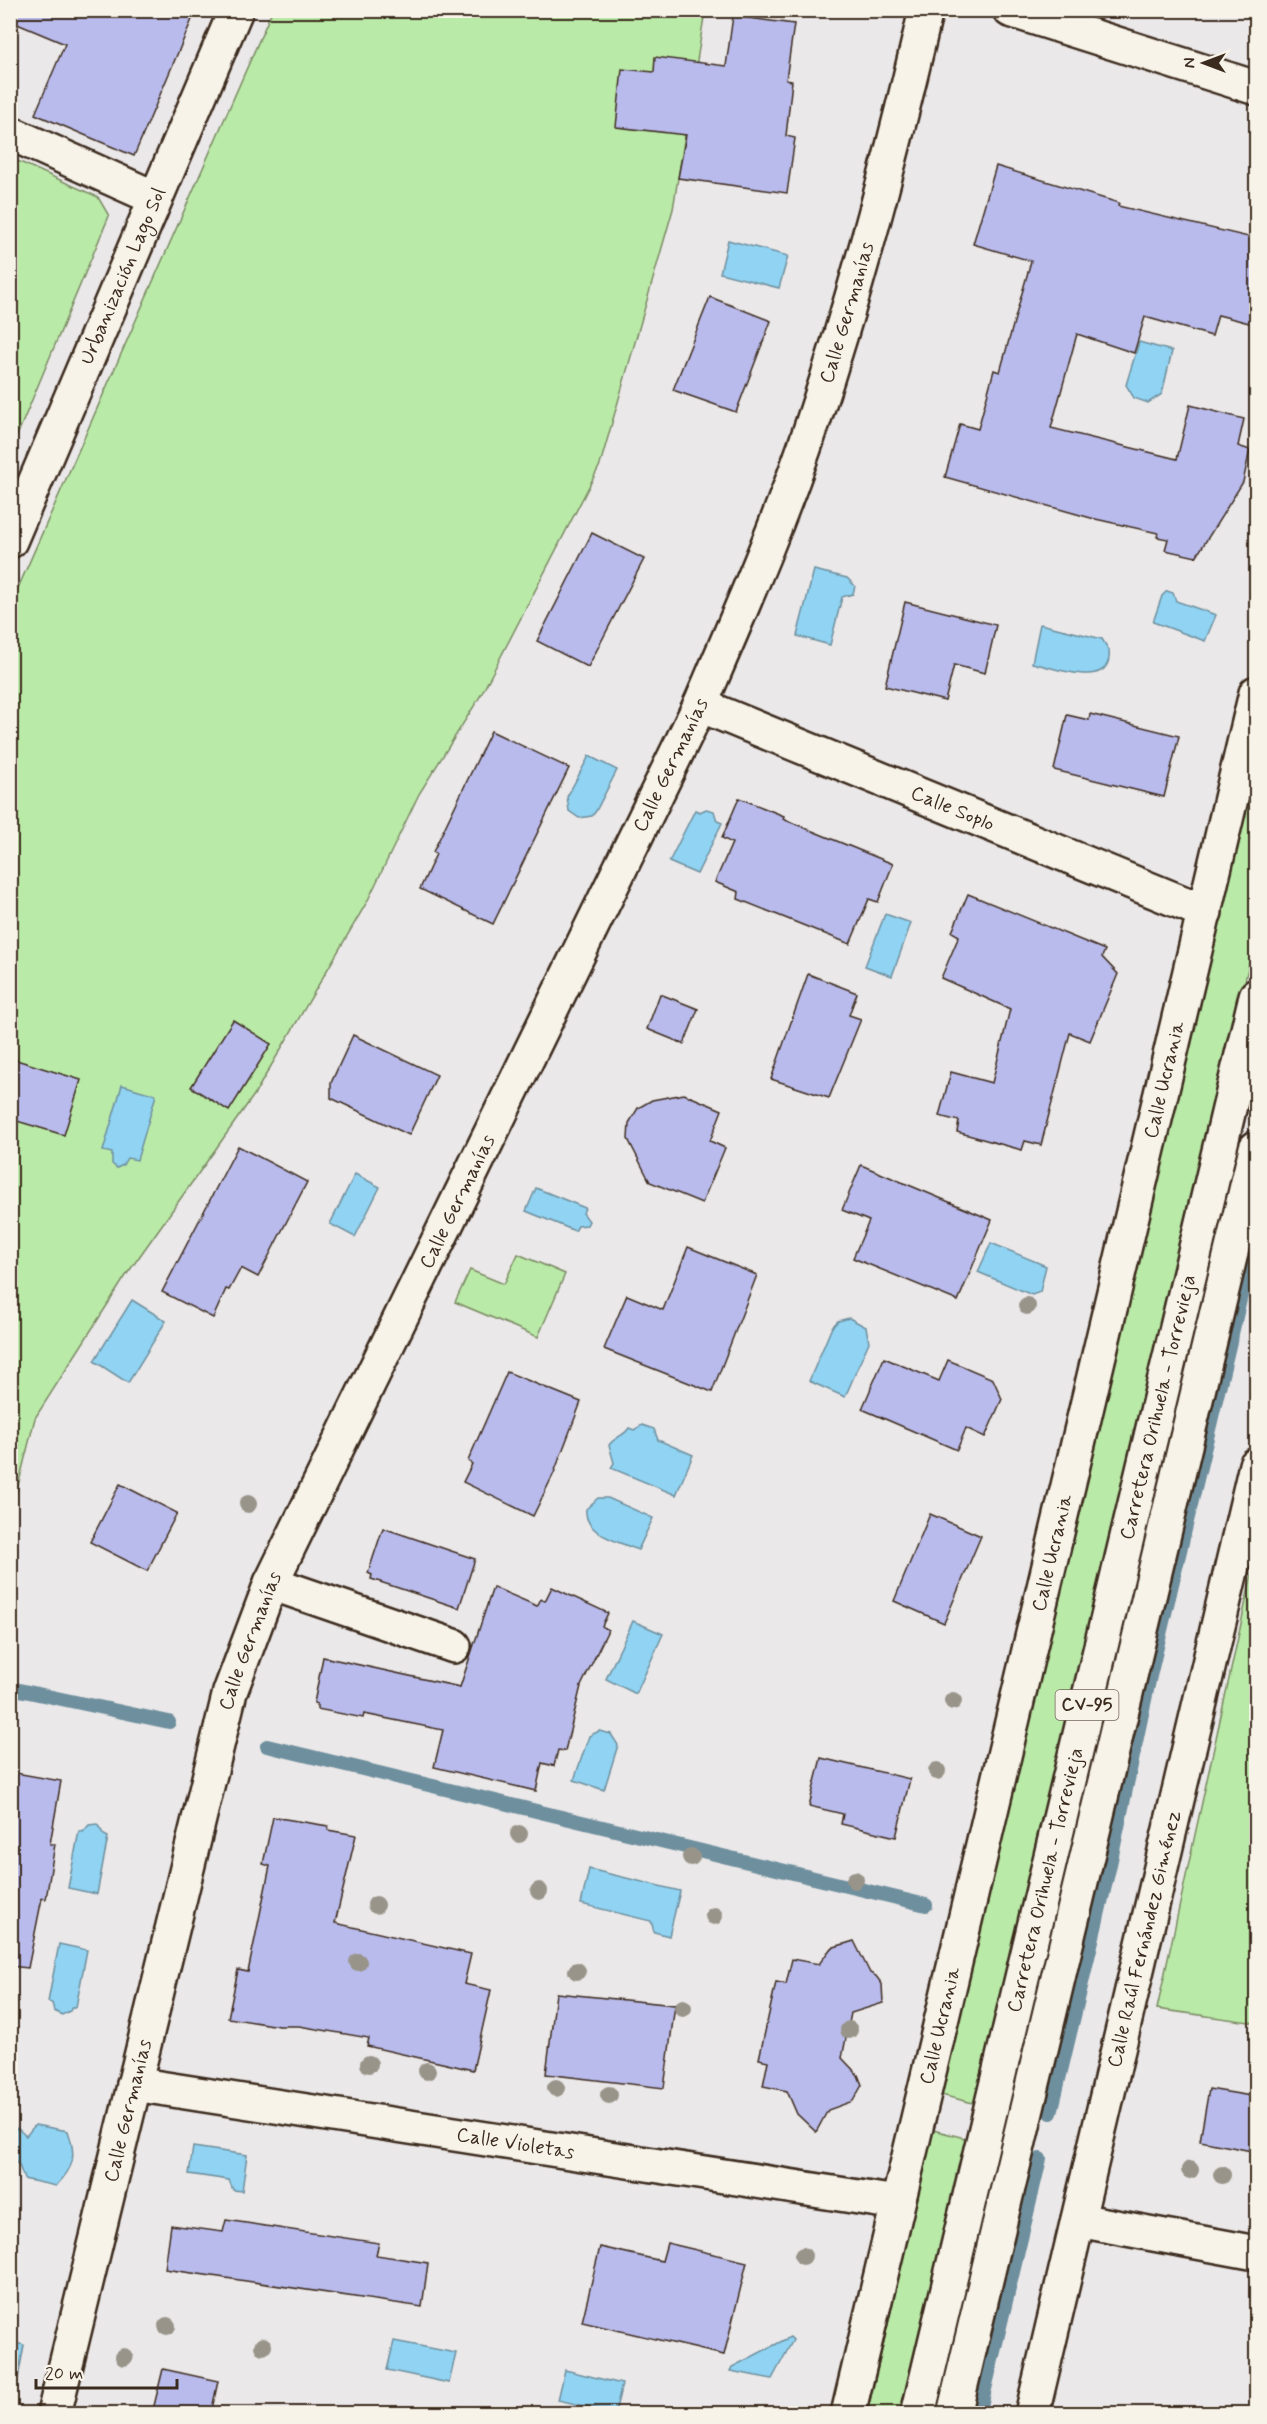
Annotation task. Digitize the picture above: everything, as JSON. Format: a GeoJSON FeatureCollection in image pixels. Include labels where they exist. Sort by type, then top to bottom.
{"type":"FeatureCollection","features":[{"type":"Feature","properties":{"kind":"street","name":"Urbanización Lago Sol"},"geometry":{"type":"LineString","coordinates":[[10,541],[236,10]]}},
{"type":"Feature","properties":{"kind":"street","name":"Calle Germanías"},"geometry":{"type":"LineString","coordinates":[[54,2414],[230,1692],[271,1584],[700,705],[760,566],[812,424],[858,280],[897,134],[926,10]]}},
{"type":"Feature","properties":{"kind":"street"},"geometry":{"type":"LineString","coordinates":[[1010,10],[1257,88]]}},
{"type":"Feature","properties":{"kind":"street"},"geometry":{"type":"LineString","coordinates":[[10,133],[155,198]]}},
{"type":"Feature","properties":{"kind":"street","name":"Calle Ucrania"},"geometry":{"type":"LineString","coordinates":[[848,2414],[1257,693]]}},
{"type":"Feature","properties":{"kind":"street","name":"Calle Soplo"},"geometry":{"type":"LineString","coordinates":[[700,705],[1204,912]]}},
{"type":"Feature","properties":{"kind":"street","name":"Carretera Orihuela - Torrevieja"},"geometry":{"type":"LineString","coordinates":[[918,2414],[1257,996]]}},
{"type":"Feature","properties":{"kind":"street","name":"Carretera Orihuela - Torrevieja"},"geometry":{"type":"LineString","coordinates":[[954,2414],[1257,1148]]}},
{"type":"Feature","properties":{"kind":"street","name":"Calle Raúl Fernández Giménez"},"geometry":{"type":"LineString","coordinates":[[1032,2414],[1257,1465]]}},
{"type":"Feature","properties":{"kind":"street"},"geometry":{"type":"LineString","coordinates":[[271,1584],[454,1646]]}},
{"type":"Feature","properties":{"kind":"street","name":"Calle Violetas"},"geometry":{"type":"LineString","coordinates":[[134,2084],[897,2203]]}},
{"type":"Feature","properties":{"kind":"street"},"geometry":{"type":"LineString","coordinates":[[1078,2220],[1257,2253]]}},
{"type":"Feature","properties":{"kind":"green space"},"geometry":{"type":"Polygon","coordinates":[[[272,11],[705,11],[673,209],[600,465],[481,695],[419,794],[367,902],[254,1095],[127,1274],[35,1418],[11,1514],[11,604],[272,11]]]}},
{"type":"Feature","properties":{"kind":"green space"},"geometry":{"type":"Polygon","coordinates":[[[11,158],[98,197],[109,216],[11,450],[11,158]]]}},
{"type":"Feature","properties":{"kind":"green space"},"geometry":{"type":"Polygon","coordinates":[[[1256,762],[1256,935],[977,2104],[941,2095],[1256,762]]]}},
{"type":"Feature","properties":{"kind":"green space"},"geometry":{"type":"Polygon","coordinates":[[[518,1254],[565,1274],[538,1337],[455,1302],[470,1270],[504,1284],[518,1254]]]}},
{"type":"Feature","properties":{"kind":"green space"},"geometry":{"type":"Polygon","coordinates":[[[1256,1555],[1256,2023],[1157,2009],[1256,1555]]]}},
{"type":"Feature","properties":{"kind":"green space"},"geometry":{"type":"Polygon","coordinates":[[[933,2130],[969,2139],[904,2413],[867,2414],[933,2130]]]}},
{"type":"Feature","properties":{"kind":"water"},"geometry":{"type":"Polygon","coordinates":[[[728,240],[788,256],[779,288],[720,273],[728,240]]]}},
{"type":"Feature","properties":{"kind":"water"},"geometry":{"type":"Polygon","coordinates":[[[1139,342],[1172,351],[1162,394],[1148,403],[1134,398],[1126,385],[1139,342]]]}},
{"type":"Feature","properties":{"kind":"water"},"geometry":{"type":"Polygon","coordinates":[[[814,570],[847,578],[855,586],[853,594],[842,597],[830,645],[797,636],[814,570]]]}},
{"type":"Feature","properties":{"kind":"water"},"geometry":{"type":"Polygon","coordinates":[[[1167,591],[1173,593],[1176,601],[1216,615],[1205,641],[1153,622],[1162,596],[1167,591]]]}},
{"type":"Feature","properties":{"kind":"water"},"geometry":{"type":"Polygon","coordinates":[[[1040,624],[1102,639],[1109,650],[1108,663],[1102,670],[1092,674],[1080,674],[1032,663],[1040,624]]]}},
{"type":"Feature","properties":{"kind":"water"},"geometry":{"type":"Polygon","coordinates":[[[589,756],[617,770],[596,811],[592,816],[579,818],[569,811],[567,797],[589,756]]]}},
{"type":"Feature","properties":{"kind":"water"},"geometry":{"type":"Polygon","coordinates":[[[706,809],[714,811],[717,821],[722,823],[697,874],[669,862],[695,810],[700,812],[706,809]]]}},
{"type":"Feature","properties":{"kind":"water"},"geometry":{"type":"Polygon","coordinates":[[[885,914],[911,923],[892,976],[865,966],[885,914]]]}},
{"type":"Feature","properties":{"kind":"water"},"geometry":{"type":"Polygon","coordinates":[[[122,1085],[156,1095],[137,1160],[127,1158],[123,1165],[117,1168],[112,1164],[112,1153],[103,1151],[122,1085]]]}},
{"type":"Feature","properties":{"kind":"water"},"geometry":{"type":"Polygon","coordinates":[[[355,1174],[380,1187],[355,1237],[330,1224],[355,1174]]]}},
{"type":"Feature","properties":{"kind":"water"},"geometry":{"type":"Polygon","coordinates":[[[536,1188],[585,1208],[583,1213],[589,1221],[587,1225],[578,1226],[575,1231],[526,1211],[536,1188]]]}},
{"type":"Feature","properties":{"kind":"water"},"geometry":{"type":"Polygon","coordinates":[[[991,1243],[1046,1266],[1040,1292],[1032,1295],[978,1272],[991,1243]]]}},
{"type":"Feature","properties":{"kind":"water"},"geometry":{"type":"Polygon","coordinates":[[[132,1300],[166,1321],[128,1383],[94,1361],[132,1300]]]}},
{"type":"Feature","properties":{"kind":"water"},"geometry":{"type":"Polygon","coordinates":[[[849,1318],[866,1327],[869,1342],[845,1397],[809,1381],[832,1327],[838,1321],[849,1318]]]}},
{"type":"Feature","properties":{"kind":"water"},"geometry":{"type":"Polygon","coordinates":[[[642,1425],[654,1429],[658,1440],[693,1455],[676,1495],[611,1468],[614,1463],[609,1445],[629,1428],[634,1430],[642,1425]]]}},
{"type":"Feature","properties":{"kind":"water"},"geometry":{"type":"Polygon","coordinates":[[[598,1498],[608,1498],[653,1518],[638,1550],[604,1536],[590,1525],[586,1509],[598,1498]]]}},
{"type":"Feature","properties":{"kind":"water"},"geometry":{"type":"Polygon","coordinates":[[[633,1621],[663,1634],[636,1694],[606,1679],[633,1621]]]}},
{"type":"Feature","properties":{"kind":"water"},"geometry":{"type":"Polygon","coordinates":[[[599,1731],[611,1734],[618,1745],[604,1790],[574,1780],[589,1736],[599,1731]]]}},
{"type":"Feature","properties":{"kind":"water"},"geometry":{"type":"Polygon","coordinates":[[[97,1824],[108,1837],[97,1894],[68,1888],[79,1831],[83,1832],[89,1825],[97,1824]]]}},
{"type":"Feature","properties":{"kind":"water"},"geometry":{"type":"Polygon","coordinates":[[[589,1869],[680,1891],[669,1936],[654,1932],[651,1921],[581,1904],[589,1869]]]}},
{"type":"Feature","properties":{"kind":"water"},"geometry":{"type":"Polygon","coordinates":[[[59,1944],[87,1950],[76,2007],[72,2007],[70,2011],[62,2015],[54,2011],[52,2003],[48,2002],[59,1944]]]}},
{"type":"Feature","properties":{"kind":"water"},"geometry":{"type":"Polygon","coordinates":[[[35,2125],[68,2131],[72,2161],[67,2173],[56,2186],[24,2179],[19,2165],[11,2157],[11,2134],[17,2128],[26,2136],[35,2125]]]}},
{"type":"Feature","properties":{"kind":"water"},"geometry":{"type":"Polygon","coordinates":[[[193,2147],[247,2155],[242,2191],[233,2190],[229,2180],[189,2174],[193,2147]]]}},
{"type":"Feature","properties":{"kind":"water"},"geometry":{"type":"Polygon","coordinates":[[[790,2337],[793,2340],[772,2379],[730,2371],[732,2367],[790,2337]]]}},
{"type":"Feature","properties":{"kind":"water"},"geometry":{"type":"Polygon","coordinates":[[[394,2341],[456,2353],[449,2383],[387,2370],[394,2341]]]}},
{"type":"Feature","properties":{"kind":"water"},"geometry":{"type":"Polygon","coordinates":[[[11,2342],[24,2345],[18,2378],[11,2376],[11,2342]]]}},
{"type":"Feature","properties":{"kind":"water"},"geometry":{"type":"Polygon","coordinates":[[[565,2370],[622,2384],[615,2413],[558,2400],[565,2370]]]}},
{"type":"Feature","properties":{"kind":"building"},"geometry":{"type":"Polygon","coordinates":[[[10,10],[196,10],[134,156],[35,114],[65,44],[10,21],[10,10]]]}},
{"type":"Feature","properties":{"kind":"building"},"geometry":{"type":"Polygon","coordinates":[[[733,16],[794,24],[786,80],[792,81],[786,136],[795,138],[787,193],[678,178],[686,135],[616,127],[622,69],[654,72],[655,57],[726,66],[733,16]]]}},
{"type":"Feature","properties":{"kind":"building"},"geometry":{"type":"Polygon","coordinates":[[[996,166],[1119,203],[1118,206],[1257,239],[1257,325],[1218,315],[1212,336],[1145,317],[1134,353],[1077,334],[1051,428],[1177,459],[1190,405],[1244,419],[1238,446],[1250,450],[1243,482],[1196,557],[1165,550],[1168,539],[1157,537],[1158,533],[1091,518],[945,477],[960,424],[978,429],[994,370],[1000,372],[1031,261],[973,244],[996,166]]]}},
{"type":"Feature","properties":{"kind":"building"},"geometry":{"type":"Polygon","coordinates":[[[710,297],[771,321],[736,412],[673,390],[710,297]]]}},
{"type":"Feature","properties":{"kind":"building"},"geometry":{"type":"Polygon","coordinates":[[[592,533],[644,559],[588,667],[537,641],[592,533]]]}},
{"type":"Feature","properties":{"kind":"building"},"geometry":{"type":"Polygon","coordinates":[[[905,602],[996,625],[985,673],[954,665],[945,701],[885,686],[905,602]]]}},
{"type":"Feature","properties":{"kind":"building"},"geometry":{"type":"Polygon","coordinates":[[[1090,714],[1179,736],[1164,797],[1054,770],[1067,715],[1089,720],[1090,714]]]}},
{"type":"Feature","properties":{"kind":"building"},"geometry":{"type":"Polygon","coordinates":[[[491,731],[569,768],[493,924],[420,889],[436,854],[433,852],[491,731]]]}},
{"type":"Feature","properties":{"kind":"building"},"geometry":{"type":"Polygon","coordinates":[[[739,798],[784,816],[783,819],[893,864],[878,902],[869,899],[850,944],[738,899],[739,892],[715,882],[732,843],[722,838],[739,798]]]}},
{"type":"Feature","properties":{"kind":"building"},"geometry":{"type":"Polygon","coordinates":[[[968,894],[1105,950],[1102,957],[1118,974],[1090,1041],[1070,1033],[1041,1145],[1025,1141],[1022,1150],[957,1132],[959,1121],[939,1116],[951,1072],[992,1083],[1010,1009],[941,978],[959,936],[952,932],[968,894]]]}},
{"type":"Feature","properties":{"kind":"building"},"geometry":{"type":"Polygon","coordinates":[[[808,974],[857,993],[849,1015],[861,1019],[829,1098],[771,1079],[808,974]]]}},
{"type":"Feature","properties":{"kind":"building"},"geometry":{"type":"Polygon","coordinates":[[[660,994],[698,1009],[684,1044],[647,1029],[660,994]]]}},
{"type":"Feature","properties":{"kind":"building"},"geometry":{"type":"Polygon","coordinates":[[[233,1020],[271,1044],[229,1111],[191,1087],[233,1020]]]}},
{"type":"Feature","properties":{"kind":"building"},"geometry":{"type":"Polygon","coordinates":[[[353,1035],[437,1075],[409,1135],[331,1098],[331,1083],[353,1035]]]}},
{"type":"Feature","properties":{"kind":"building"},"geometry":{"type":"Polygon","coordinates":[[[10,1058],[81,1080],[64,1135],[10,1119],[10,1058]]]}},
{"type":"Feature","properties":{"kind":"building"},"geometry":{"type":"Polygon","coordinates":[[[684,1094],[722,1110],[710,1141],[725,1148],[702,1203],[650,1182],[628,1139],[629,1123],[638,1108],[652,1100],[684,1094]]]}},
{"type":"Feature","properties":{"kind":"building"},"geometry":{"type":"Polygon","coordinates":[[[238,1146],[307,1182],[258,1277],[241,1268],[229,1290],[226,1289],[213,1318],[162,1292],[238,1146]]]}},
{"type":"Feature","properties":{"kind":"building"},"geometry":{"type":"Polygon","coordinates":[[[861,1165],[992,1220],[958,1301],[853,1258],[869,1221],[842,1210],[861,1165]]]}},
{"type":"Feature","properties":{"kind":"building"},"geometry":{"type":"Polygon","coordinates":[[[688,1247],[757,1275],[712,1392],[604,1349],[627,1295],[663,1310],[688,1247]]]}},
{"type":"Feature","properties":{"kind":"building"},"geometry":{"type":"Polygon","coordinates":[[[884,1358],[939,1381],[948,1360],[993,1379],[1002,1399],[985,1437],[966,1428],[957,1450],[862,1409],[884,1358]]]}},
{"type":"Feature","properties":{"kind":"building"},"geometry":{"type":"Polygon","coordinates":[[[507,1372],[581,1402],[554,1473],[533,1516],[463,1482],[472,1464],[468,1461],[507,1372]]]}},
{"type":"Feature","properties":{"kind":"building"},"geometry":{"type":"Polygon","coordinates":[[[120,1484],[177,1513],[147,1571],[90,1542],[120,1484]]]}},
{"type":"Feature","properties":{"kind":"building"},"geometry":{"type":"Polygon","coordinates":[[[930,1514],[981,1536],[944,1623],[894,1601],[930,1514]]]}},
{"type":"Feature","properties":{"kind":"building"},"geometry":{"type":"Polygon","coordinates":[[[383,1528],[475,1559],[459,1608],[371,1579],[372,1575],[368,1573],[383,1528]]]}},
{"type":"Feature","properties":{"kind":"building"},"geometry":{"type":"Polygon","coordinates":[[[493,1587],[537,1606],[541,1599],[545,1601],[552,1587],[608,1613],[602,1626],[608,1630],[581,1686],[565,1751],[558,1750],[554,1766],[542,1763],[536,1791],[434,1767],[443,1730],[364,1714],[363,1718],[317,1709],[317,1704],[314,1703],[323,1657],[460,1687],[493,1587]]]}},
{"type":"Feature","properties":{"kind":"building"},"geometry":{"type":"Polygon","coordinates":[[[821,1758],[910,1779],[896,1837],[841,1824],[843,1814],[809,1806],[821,1758]]]}},
{"type":"Feature","properties":{"kind":"building"},"geometry":{"type":"Polygon","coordinates":[[[10,1772],[61,1781],[50,1844],[55,1844],[46,1899],[42,1898],[28,1968],[10,1966],[10,1772]]]}},
{"type":"Feature","properties":{"kind":"building"},"geometry":{"type":"Polygon","coordinates":[[[273,1817],[328,1826],[328,1830],[356,1835],[335,1923],[471,1954],[464,1984],[491,1990],[473,2070],[367,2046],[369,2038],[299,2026],[279,2026],[228,2018],[238,1970],[248,1972],[270,1866],[263,1864],[273,1817]]]}},
{"type":"Feature","properties":{"kind":"building"},"geometry":{"type":"Polygon","coordinates":[[[854,1941],[870,1973],[876,1976],[882,1984],[883,2003],[851,2013],[842,2058],[858,2075],[862,2085],[853,2101],[828,2110],[816,2132],[797,2114],[787,2091],[763,2086],[768,2061],[759,2059],[776,1982],[786,1984],[792,1959],[819,1964],[831,1948],[854,1941]]]}},
{"type":"Feature","properties":{"kind":"building"},"geometry":{"type":"Polygon","coordinates":[[[556,1993],[675,2005],[664,2088],[546,2074],[556,1993]]]}},
{"type":"Feature","properties":{"kind":"building"},"geometry":{"type":"Polygon","coordinates":[[[1209,2089],[1257,2097],[1257,2152],[1200,2141],[1209,2089]]]}},
{"type":"Feature","properties":{"kind":"building"},"geometry":{"type":"Polygon","coordinates":[[[226,2220],[379,2243],[376,2255],[428,2263],[422,2307],[165,2269],[171,2225],[223,2232],[226,2220]]]}},
{"type":"Feature","properties":{"kind":"building"},"geometry":{"type":"Polygon","coordinates":[[[667,2243],[747,2262],[724,2355],[582,2322],[600,2247],[662,2261],[667,2243]]]}},
{"type":"Feature","properties":{"kind":"building"},"geometry":{"type":"Polygon","coordinates":[[[163,2369],[218,2381],[211,2414],[152,2414],[163,2369]]]}},
{"type":"Feature","properties":{"kind":"waterway"},"geometry":{"type":"LineString","coordinates":[[1051,2113],[1109,1869],[1150,1676],[1256,1233]]}},
{"type":"Feature","properties":{"kind":"waterway"},"geometry":{"type":"LineString","coordinates":[[10,1688],[169,1722]]}},
{"type":"Feature","properties":{"kind":"waterway"},"geometry":{"type":"LineString","coordinates":[[267,1746],[926,1905]]}},
{"type":"Feature","properties":{"kind":"waterway"},"geometry":{"type":"LineString","coordinates":[[979,2414],[1040,2159]]}}]}
